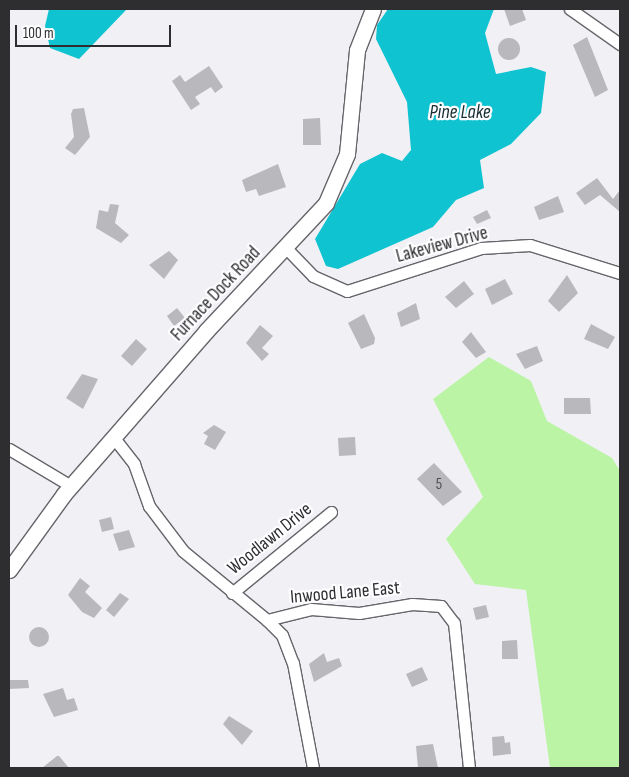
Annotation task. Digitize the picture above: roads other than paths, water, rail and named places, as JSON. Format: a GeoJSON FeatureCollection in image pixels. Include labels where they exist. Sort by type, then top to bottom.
{"type":"FeatureCollection","features":[{"type":"Feature","properties":{"kind":"street","name":"Furnace Dock Road"},"geometry":{"type":"LineString","coordinates":[[9,570],[34,530],[202,335],[316,217],[340,176],[349,142],[358,50],[373,9]]}},
{"type":"Feature","properties":{"kind":"street"},"geometry":{"type":"LineString","coordinates":[[570,9],[620,44]]}},
{"type":"Feature","properties":{"kind":"street","name":"Lakeview Drive"},"geometry":{"type":"LineString","coordinates":[[286,248],[313,276],[348,292],[481,248],[530,245],[620,273]]}},
{"type":"Feature","properties":{"kind":"street","name":"Inwood Lane East"},"geometry":{"type":"LineString","coordinates":[[114,438],[134,464],[149,506],[184,551],[232,593],[267,620],[311,610],[359,613],[412,604],[442,606],[454,624],[469,768]]}},
{"type":"Feature","properties":{"kind":"street"},"geometry":{"type":"LineString","coordinates":[[9,449],[71,486]]}},
{"type":"Feature","properties":{"kind":"street","name":"Woodlawn Drive"},"geometry":{"type":"LineString","coordinates":[[232,593],[331,512]]}},
{"type":"Feature","properties":{"kind":"street"},"geometry":{"type":"LineString","coordinates":[[267,620],[282,635],[293,663],[313,768]]}},
{"type":"Feature","properties":{"kind":"water"},"geometry":{"type":"Polygon","coordinates":[[[49,9],[127,9],[79,59],[50,48],[45,26],[49,9]]]}},
{"type":"Feature","properties":{"kind":"water","name":"Pine Lake"},"geometry":{"type":"Polygon","coordinates":[[[388,9],[494,9],[485,33],[496,74],[531,67],[546,72],[541,113],[511,144],[480,160],[484,188],[456,200],[433,227],[338,269],[326,266],[315,239],[360,164],[382,153],[402,161],[411,150],[407,102],[376,39],[377,25],[388,9]]]}}]}
